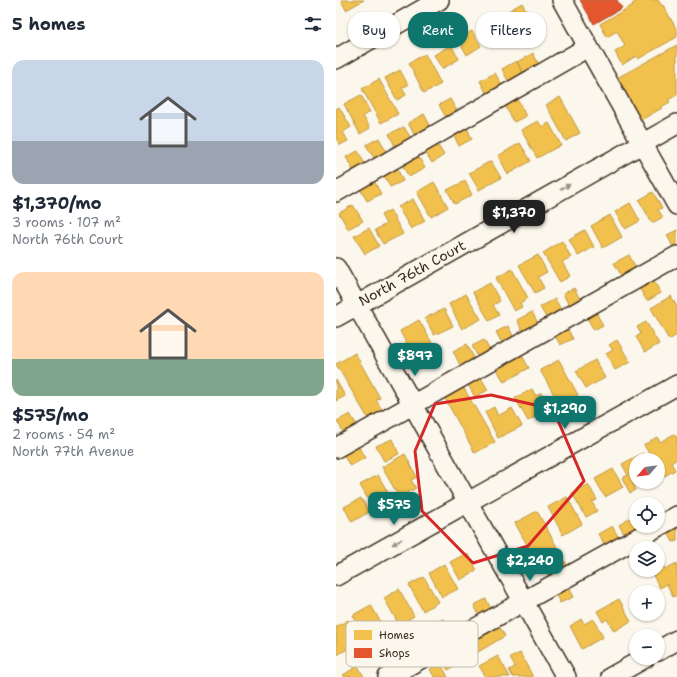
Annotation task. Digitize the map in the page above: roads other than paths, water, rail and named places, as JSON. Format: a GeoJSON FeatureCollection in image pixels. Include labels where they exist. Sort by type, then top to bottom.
{"type":"FeatureCollection","features":[{"type":"Feature","properties":{"kind":"street"},"geometry":{"type":"LineString","coordinates":[[336,59],[439,0]]}},
{"type":"Feature","properties":{"kind":"street"},"geometry":{"type":"LineString","coordinates":[[562,0],[677,205]]}},
{"type":"Feature","properties":{"kind":"street"},"geometry":{"type":"LineString","coordinates":[[336,192],[588,47]]}},
{"type":"Feature","properties":{"kind":"street","name":"North 76th Court"},"geometry":{"type":"LineString","coordinates":[[336,317],[677,124]]}},
{"type":"Feature","properties":{"kind":"street"},"geometry":{"type":"LineString","coordinates":[[336,448],[677,256]]}},
{"type":"Feature","properties":{"kind":"street"},"geometry":{"type":"LineString","coordinates":[[336,268],[566,677]]}},
{"type":"Feature","properties":{"kind":"street"},"geometry":{"type":"LineString","coordinates":[[336,576],[677,385]]}},
{"type":"Feature","properties":{"kind":"street"},"geometry":{"type":"LineString","coordinates":[[478,626],[677,516]]}},
{"type":"Feature","properties":{"kind":"street"},"geometry":{"type":"LineString","coordinates":[[665,646],[677,640]]}},
{"type":"Feature","properties":{"kind":"street"},"geometry":{"type":"LineString","coordinates":[[611,677],[632,665]]}},
{"type":"Feature","properties":{"kind":"street"},"geometry":{"type":"LineString","coordinates":[[388,677],[406,667]]}}]}
